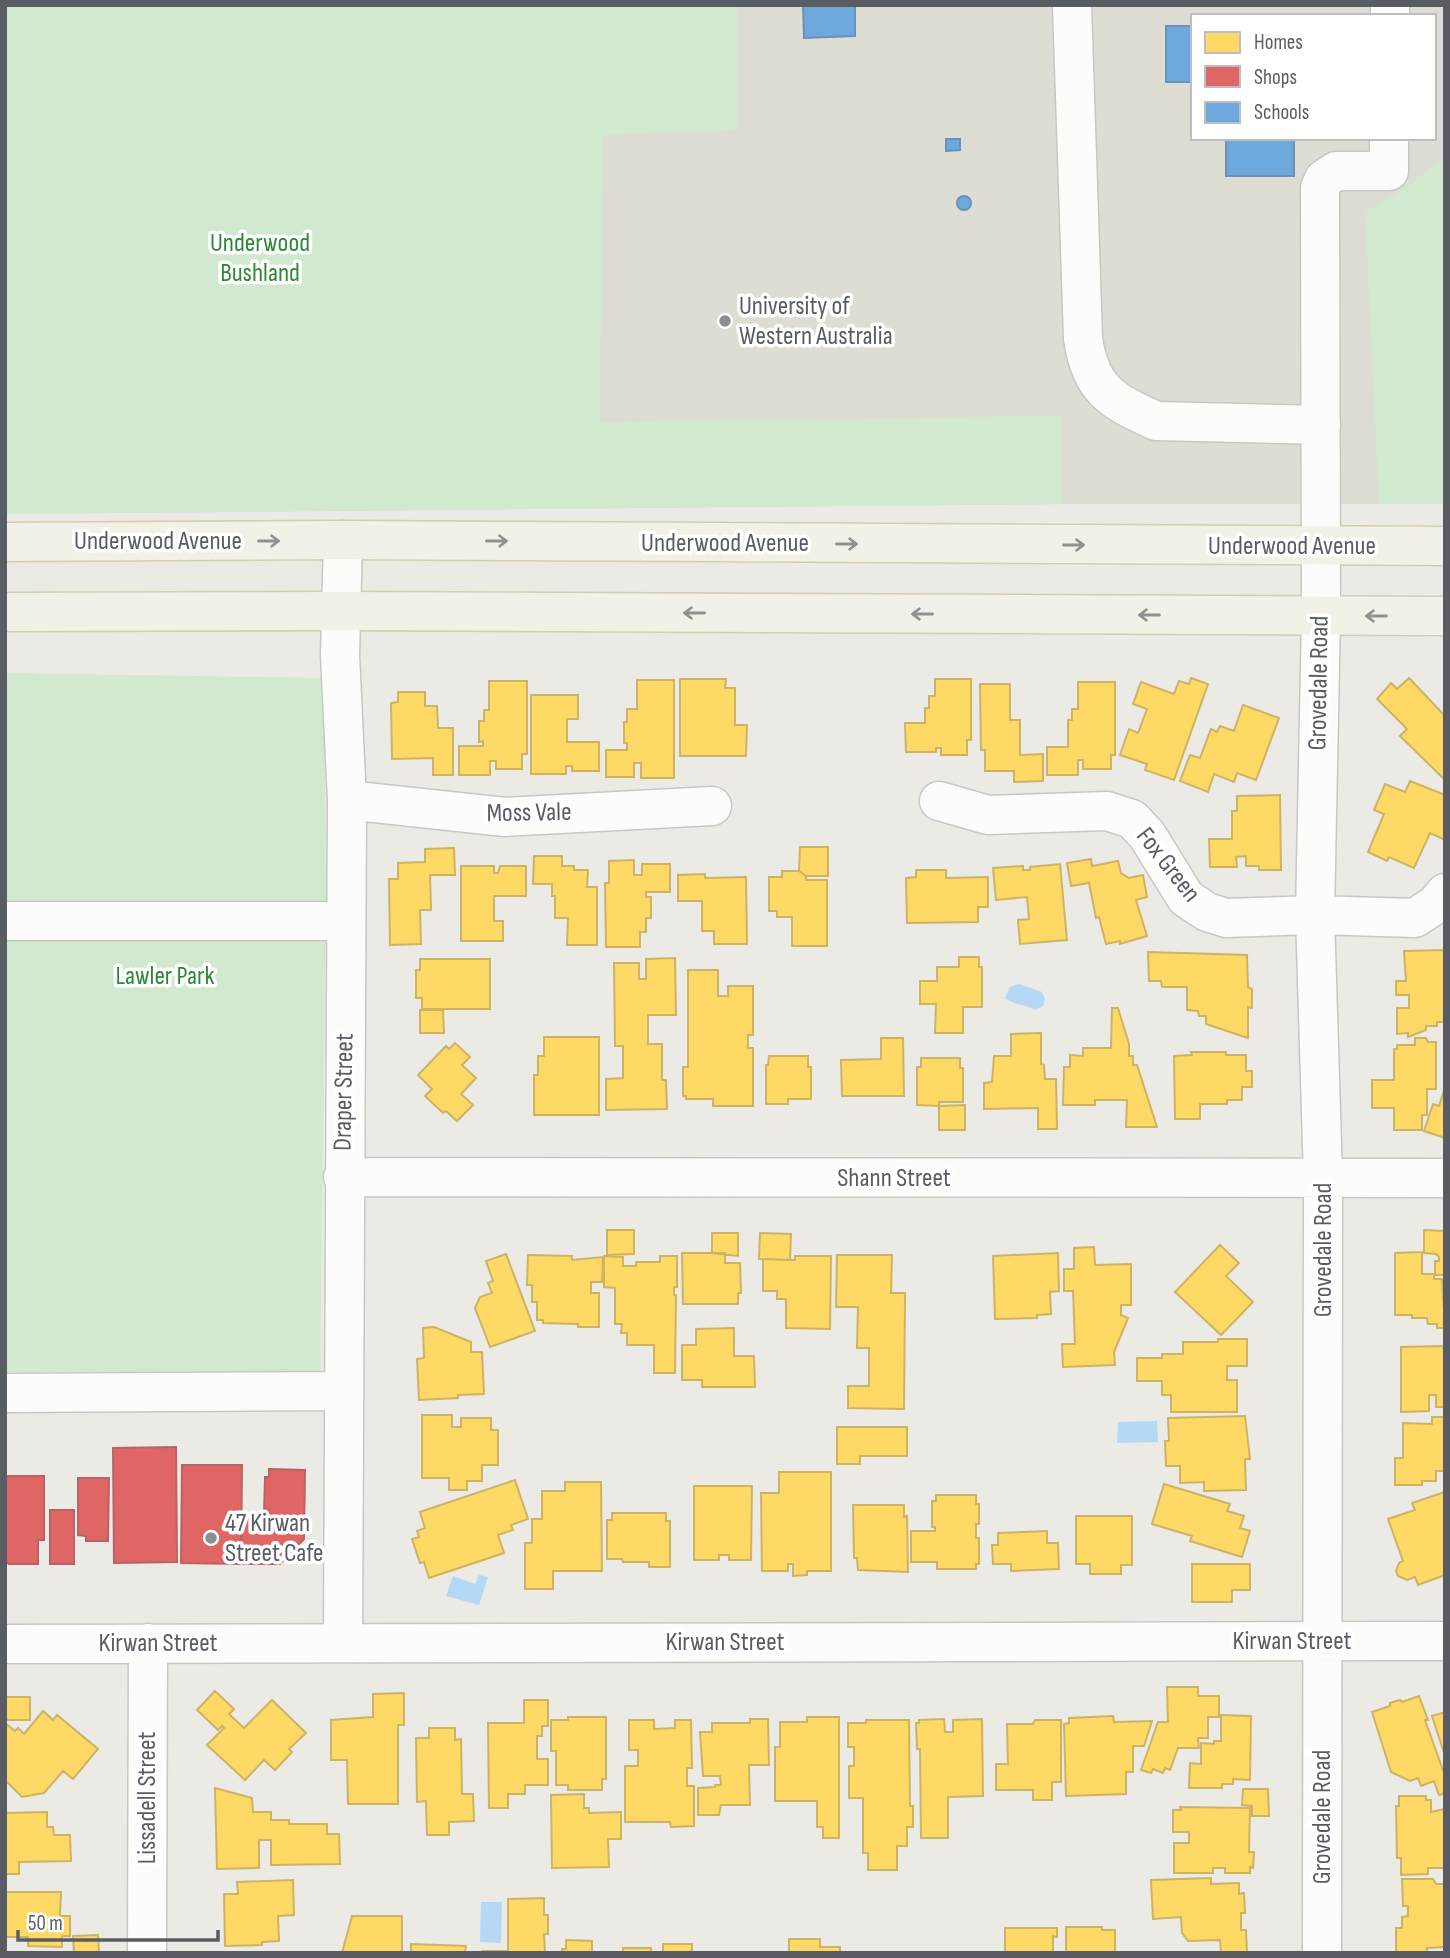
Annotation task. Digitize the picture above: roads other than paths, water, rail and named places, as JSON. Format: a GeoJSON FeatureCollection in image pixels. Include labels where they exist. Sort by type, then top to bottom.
{"type":"FeatureCollection","features":[{"type":"Feature","properties":{"kind":"main road","name":"Underwood Avenue"},"geometry":{"type":"LineString","coordinates":[[5,542],[343,540],[1445,546]]}},
{"type":"Feature","properties":{"kind":"main road"},"geometry":{"type":"LineString","coordinates":[[5,612],[1445,616]]}},
{"type":"Feature","properties":{"kind":"street"},"geometry":{"type":"LineString","coordinates":[[1072,5],[1083,338],[1086,361],[1095,379],[1109,395],[1156,421],[1321,425]]}},
{"type":"Feature","properties":{"kind":"street","name":"Grovedale Road"},"geometry":{"type":"LineString","coordinates":[[1322,1953],[1323,1178],[1315,915],[1321,616],[1320,188],[1324,179],[1336,171],[1389,171],[1389,140]]}},
{"type":"Feature","properties":{"kind":"street","name":"Draper Street"},"geometry":{"type":"LineString","coordinates":[[343,540],[340,655],[347,800],[343,1177],[343,1643]]}},
{"type":"Feature","properties":{"kind":"street","name":"Moss Vale"},"geometry":{"type":"LineString","coordinates":[[347,800],[505,817],[712,806]]}},
{"type":"Feature","properties":{"kind":"street","name":"Fox Green"},"geometry":{"type":"LineString","coordinates":[[939,801],[988,815],[1107,811],[1132,819],[1147,835],[1186,898],[1207,912],[1226,918],[1315,915],[1415,918],[1436,904],[1445,893]]}},
{"type":"Feature","properties":{"kind":"street"},"geometry":{"type":"LineString","coordinates":[[5,921],[346,921]]}},
{"type":"Feature","properties":{"kind":"street","name":"Shann Street"},"geometry":{"type":"LineString","coordinates":[[343,1177],[1445,1178]]}},
{"type":"Feature","properties":{"kind":"street"},"geometry":{"type":"LineString","coordinates":[[5,1393],[344,1391]]}},
{"type":"Feature","properties":{"kind":"street","name":"Kirwan Street"},"geometry":{"type":"LineString","coordinates":[[5,1644],[1445,1641]]}},
{"type":"Feature","properties":{"kind":"street","name":"Lissadell Street"},"geometry":{"type":"LineString","coordinates":[[146,1953],[148,1643]]}},
{"type":"Feature","properties":{"kind":"water"},"geometry":{"type":"Polygon","coordinates":[[[1019,984],[1042,992],[1045,999],[1043,1006],[1036,1010],[1005,998],[1010,987],[1019,984]]]}},
{"type":"Feature","properties":{"kind":"water"},"geometry":{"type":"Polygon","coordinates":[[[1157,1421],[1158,1442],[1117,1443],[1118,1422],[1157,1421]]]}},
{"type":"Feature","properties":{"kind":"water"},"geometry":{"type":"Polygon","coordinates":[[[479,1575],[488,1577],[479,1605],[446,1596],[453,1576],[475,1584],[479,1575]]]}},
{"type":"Feature","properties":{"kind":"water"},"geometry":{"type":"Polygon","coordinates":[[[481,1902],[502,1902],[501,1943],[480,1942],[481,1902]]]}},
{"type":"Feature","properties":{"kind":"place","name":"University of Western Australia"},"geometry":{"type":"Point","coordinates":[725,321]}},
{"type":"Feature","properties":{"kind":"place","name":"47 Kirwan Street Cafe"},"geometry":{"type":"Point","coordinates":[211,1538]}},
{"type":"Feature","properties":{"kind":"park label","name":"Underwood Bushland"},"geometry":{"type":"Point","coordinates":[260,258]}},
{"type":"Feature","properties":{"kind":"park label","name":"Lawler Park"},"geometry":{"type":"Point","coordinates":[165,976]}}]}
